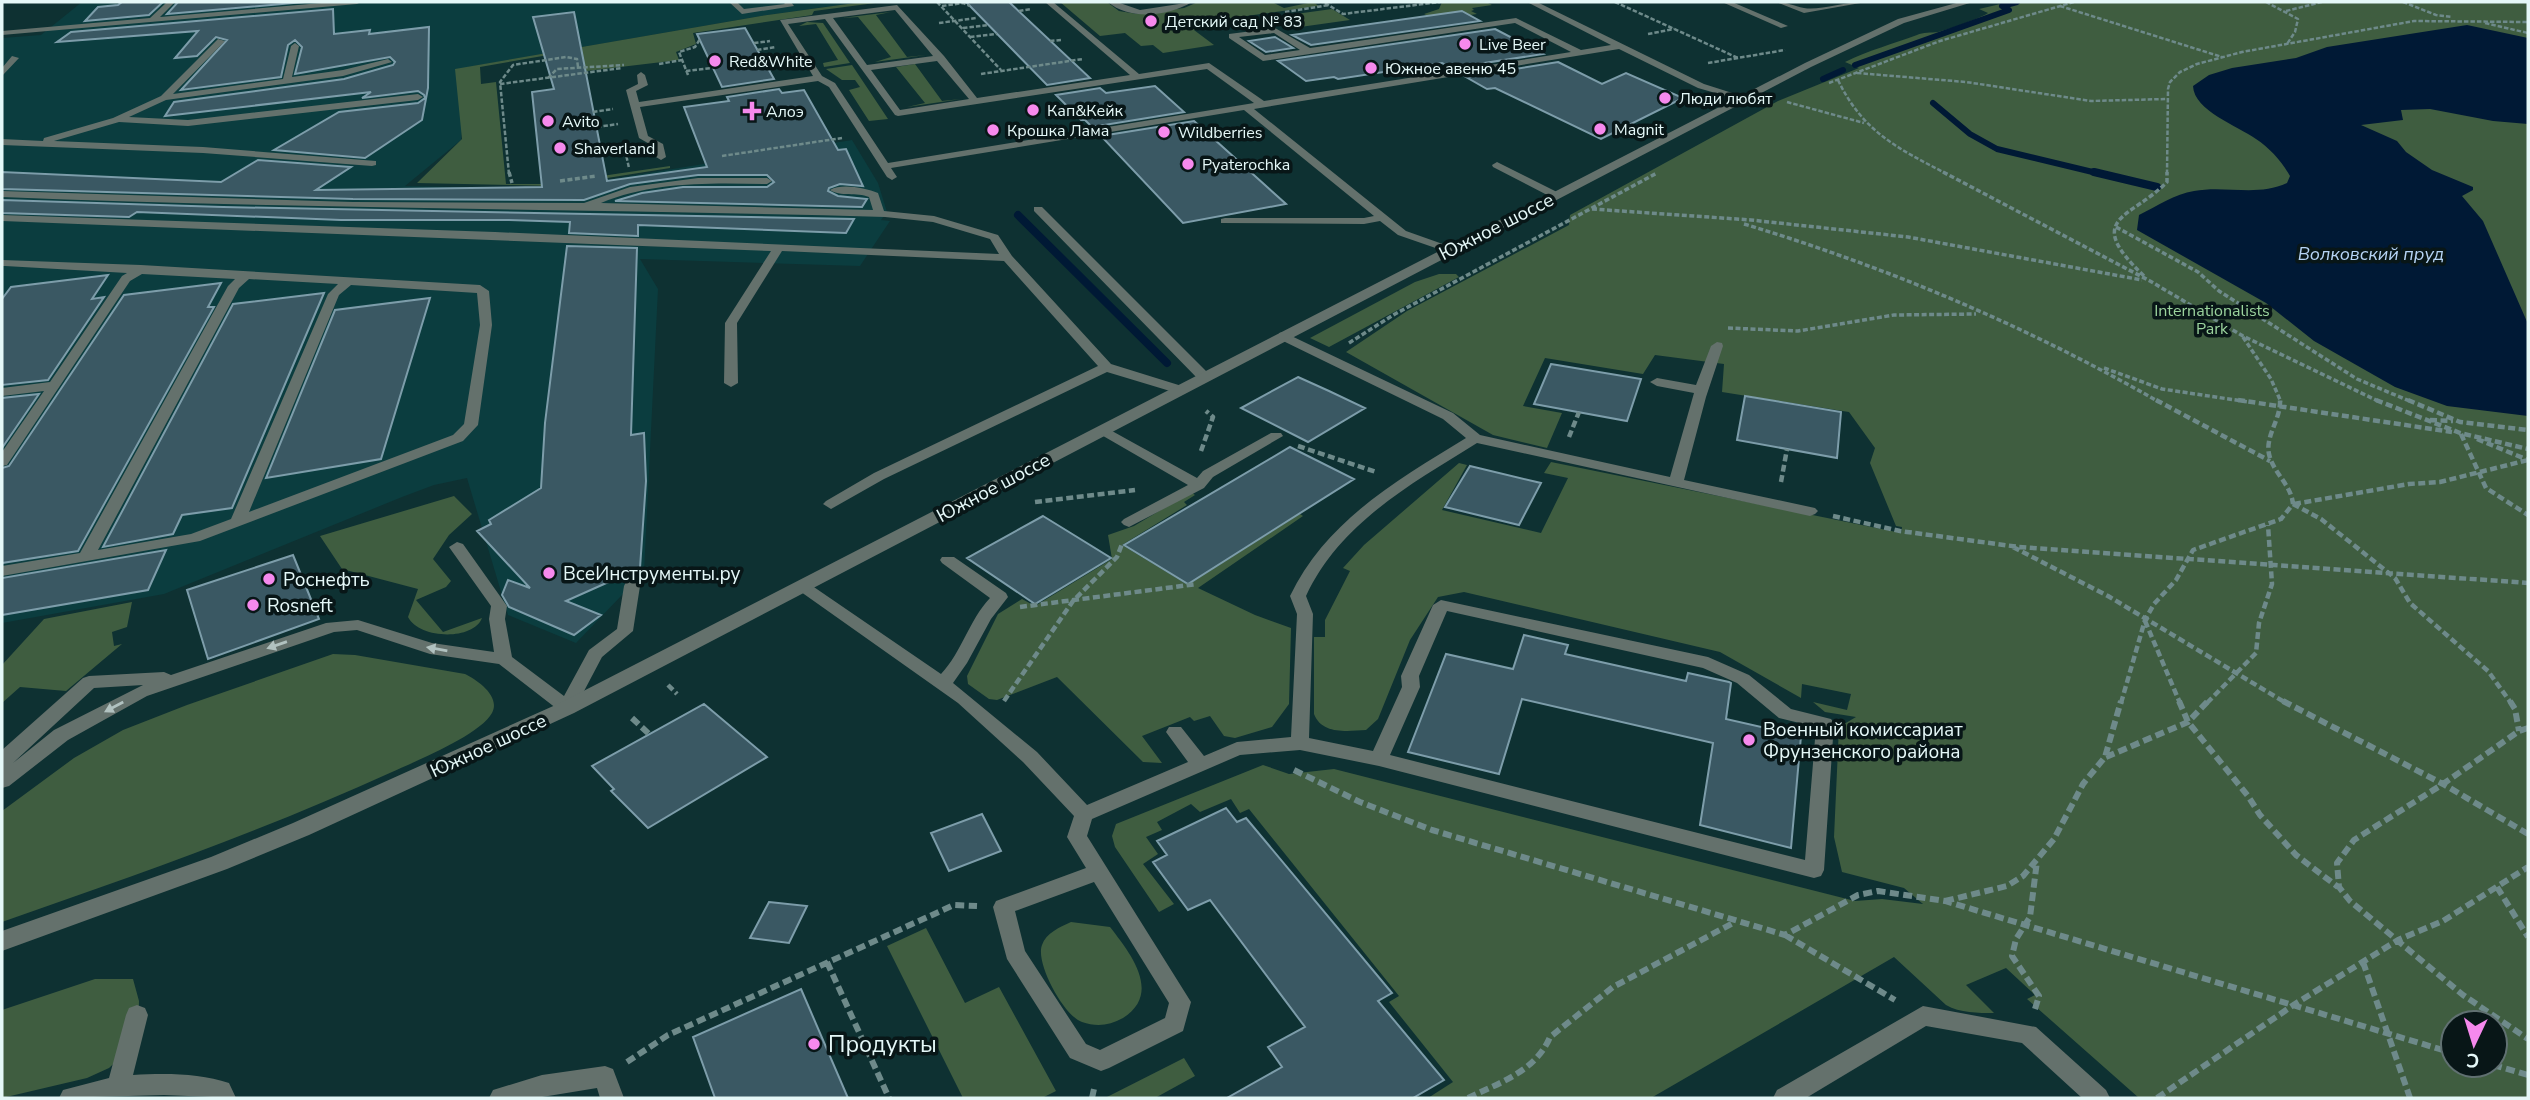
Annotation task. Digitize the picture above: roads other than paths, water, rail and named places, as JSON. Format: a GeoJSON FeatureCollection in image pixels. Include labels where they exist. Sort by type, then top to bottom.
{"type":"FeatureCollection","features":[{"type":"Feature","properties":{"kind":"street","name":"Южное шоссе"},"geometry":{"type":"LineString","coordinates":[[2,941],[219,863],[301,829],[567,708],[1743,98],[1901,21],[1969,2]]}},
{"type":"Feature","properties":{"kind":"lane"},"geometry":{"type":"LineString","coordinates":[[152,20],[172,2]]}},
{"type":"Feature","properties":{"kind":"lane"},"geometry":{"type":"LineString","coordinates":[[2,33],[356,2]]}},
{"type":"Feature","properties":{"kind":"lane"},"geometry":{"type":"LineString","coordinates":[[733,2],[742,12],[790,6],[787,2]]}},
{"type":"Feature","properties":{"kind":"lane"},"geometry":{"type":"LineString","coordinates":[[1049,2],[1137,76]]}},
{"type":"Feature","properties":{"kind":"lane"},"geometry":{"type":"LineString","coordinates":[[1112,2],[1124,10],[1140,12],[1170,9],[1188,2]]}},
{"type":"Feature","properties":{"kind":"lane"},"geometry":{"type":"LineString","coordinates":[[1531,2],[1701,86],[1743,98]]}},
{"type":"Feature","properties":{"kind":"lane"},"geometry":{"type":"LineString","coordinates":[[1726,2],[1784,26]]}},
{"type":"Feature","properties":{"kind":"lane"},"geometry":{"type":"LineString","coordinates":[[1780,2],[1804,11],[1862,2]]}},
{"type":"Feature","properties":{"kind":"lane"},"geometry":{"type":"LineString","coordinates":[[1828,2],[1838,6]]}},
{"type":"Feature","properties":{"kind":"lane"},"geometry":{"type":"LineString","coordinates":[[892,177],[832,85],[819,78],[783,22],[897,7],[975,102]]}},
{"type":"Feature","properties":{"kind":"lane"},"geometry":{"type":"LineString","coordinates":[[827,16],[898,113],[1209,66],[1261,104]]}},
{"type":"Feature","properties":{"kind":"lane"},"geometry":{"type":"LineString","coordinates":[[1308,51],[1275,30],[1232,36],[1263,58],[1516,20],[1580,53]]}},
{"type":"Feature","properties":{"kind":"lane"},"geometry":{"type":"LineString","coordinates":[[164,98],[221,41]]}},
{"type":"Feature","properties":{"kind":"lane"},"geometry":{"type":"LineString","coordinates":[[286,82],[295,46]]}},
{"type":"Feature","properties":{"kind":"lane"},"geometry":{"type":"LineString","coordinates":[[886,166],[1620,46]]}},
{"type":"Feature","properties":{"kind":"lane"},"geometry":{"type":"LineString","coordinates":[[2,73],[15,58]]}},
{"type":"Feature","properties":{"kind":"lane"},"geometry":{"type":"LineString","coordinates":[[865,68],[941,58]]}},
{"type":"Feature","properties":{"kind":"lane"},"geometry":{"type":"LineString","coordinates":[[36,143],[116,120],[164,98],[286,82],[388,62]]}},
{"type":"Feature","properties":{"kind":"lane"},"geometry":{"type":"LineString","coordinates":[[636,69],[643,85],[631,90],[634,105],[644,138],[658,144],[661,157]]}},
{"type":"Feature","properties":{"kind":"lane"},"geometry":{"type":"LineString","coordinates":[[634,105],[712,98],[819,78]]}},
{"type":"Feature","properties":{"kind":"lane"},"geometry":{"type":"LineString","coordinates":[[116,120],[188,123],[418,97]]}},
{"type":"Feature","properties":{"kind":"lane"},"geometry":{"type":"LineString","coordinates":[[1246,107],[1402,233],[1450,250]]}},
{"type":"Feature","properties":{"kind":"lane"},"geometry":{"type":"LineString","coordinates":[[1248,126],[1266,123]]}},
{"type":"Feature","properties":{"kind":"lane"},"geometry":{"type":"LineString","coordinates":[[2,142],[203,149],[372,163]]}},
{"type":"Feature","properties":{"kind":"lane"},"geometry":{"type":"LineString","coordinates":[[1497,165],[1555,195]]}},
{"type":"Feature","properties":{"kind":"lane"},"geometry":{"type":"LineString","coordinates":[[586,206],[612,193],[692,182],[767,181]]}},
{"type":"Feature","properties":{"kind":"lane"},"geometry":{"type":"LineString","coordinates":[[835,190],[864,191],[874,195],[879,214]]}},
{"type":"Feature","properties":{"kind":"lane"},"geometry":{"type":"LineString","coordinates":[[2,194],[353,205],[586,206],[879,214],[934,219],[994,237],[1007,257],[1106,367],[1180,390]]}},
{"type":"Feature","properties":{"kind":"lane"},"geometry":{"type":"LineString","coordinates":[[1038,209],[1204,377]]}},
{"type":"Feature","properties":{"kind":"lane"},"geometry":{"type":"LineString","coordinates":[[1225,221],[1364,221],[1382,217]]}},
{"type":"Feature","properties":{"kind":"lane"},"geometry":{"type":"LineString","coordinates":[[2,218],[1007,257]]}},
{"type":"Feature","properties":{"kind":"lane"},"geometry":{"type":"LineString","coordinates":[[731,383],[731,323],[779,247]]}},
{"type":"Feature","properties":{"kind":"lane"},"geometry":{"type":"LineString","coordinates":[[2,572],[194,538],[463,435],[471,425],[486,325],[483,291],[466,287],[3,264]]}},
{"type":"Feature","properties":{"kind":"lane"},"geometry":{"type":"LineString","coordinates":[[2,462],[126,279],[141,269]]}},
{"type":"Feature","properties":{"kind":"lane"},"geometry":{"type":"LineString","coordinates":[[86,557],[232,290],[247,275]]}},
{"type":"Feature","properties":{"kind":"lane"},"geometry":{"type":"LineString","coordinates":[[237,522],[332,299],[337,289],[348,281]]}},
{"type":"Feature","properties":{"kind":"lane"},"geometry":{"type":"LineString","coordinates":[[1283,336],[1448,416],[1475,438],[1810,511]]}},
{"type":"Feature","properties":{"kind":"lane"},"geometry":{"type":"LineString","coordinates":[[1675,483],[1717,346]]}},
{"type":"Feature","properties":{"kind":"lane"},"geometry":{"type":"LineString","coordinates":[[831,504],[880,476],[1106,367]]}},
{"type":"Feature","properties":{"kind":"lane"},"geometry":{"type":"LineString","coordinates":[[1657,382],[1702,390]]}},
{"type":"Feature","properties":{"kind":"lane"},"geometry":{"type":"LineString","coordinates":[[2,392],[55,385]]}},
{"type":"Feature","properties":{"kind":"lane"},"geometry":{"type":"LineString","coordinates":[[1103,430],[1199,485]]}},
{"type":"Feature","properties":{"kind":"lane"},"geometry":{"type":"LineString","coordinates":[[1129,522],[1199,485],[1208,474],[1276,436]]}},
{"type":"Feature","properties":{"kind":"lane"},"geometry":{"type":"LineString","coordinates":[[1300,743],[1305,622],[1298,596],[1313,566],[1343,532],[1403,482],[1475,438]]}},
{"type":"Feature","properties":{"kind":"lane"},"geometry":{"type":"LineString","coordinates":[[457,547],[499,606],[497,619],[504,659]]}},
{"type":"Feature","properties":{"kind":"lane"},"geometry":{"type":"LineString","coordinates":[[942,684],[956,671],[986,611],[1000,597],[948,560]]}},
{"type":"Feature","properties":{"kind":"lane"},"geometry":{"type":"LineString","coordinates":[[2,782],[61,735],[141,692],[332,627],[358,625],[430,648],[504,659],[567,708],[595,654],[625,631],[632,586]]}},
{"type":"Feature","properties":{"kind":"lane"},"geometry":{"type":"LineString","coordinates":[[802,587],[942,684],[991,723],[1030,757],[1084,814]]}},
{"type":"Feature","properties":{"kind":"lane"},"geometry":{"type":"LineString","coordinates":[[1098,872],[1003,907],[1015,953],[1077,1051],[1101,1060],[1175,1024],[1180,1002],[1077,837],[1084,814],[1237,749],[1300,743],[1379,759],[1814,870],[1825,723],[1785,714],[1743,679],[1708,663],[1441,605],[1410,676],[1411,688],[1379,759]]}},
{"type":"Feature","properties":{"kind":"lane"},"geometry":{"type":"LineString","coordinates":[[2,765],[7,756],[89,682],[187,676]]}},
{"type":"Feature","properties":{"kind":"lane"},"geometry":{"type":"LineString","coordinates":[[1175,732],[1200,764]]}},
{"type":"Feature","properties":{"kind":"lane"},"geometry":{"type":"LineString","coordinates":[[119,1085],[137,1015]]}},
{"type":"Feature","properties":{"kind":"lane"},"geometry":{"type":"LineString","coordinates":[[1785,1098],[1923,1016],[2028,1034],[2087,1095]]}},
{"type":"Feature","properties":{"kind":"lane"},"geometry":{"type":"LineString","coordinates":[[71,1098],[119,1085],[190,1085],[221,1091],[224,1098]]}},
{"type":"Feature","properties":{"kind":"lane"},"geometry":{"type":"LineString","coordinates":[[501,1098],[542,1086],[609,1087]]}},
{"type":"Feature","properties":{"kind":"water","name":"Волковский пруд"},"geometry":{"type":"Polygon","coordinates":[[[2467,25],[2528,38],[2528,124],[2493,121],[2430,109],[2401,110],[2403,120],[2361,125],[2397,141],[2406,152],[2432,170],[2473,187],[2473,190],[2462,196],[2483,221],[2528,324],[2528,416],[2447,406],[2395,387],[2314,341],[2266,303],[2137,230],[2139,215],[2187,193],[2264,189],[2287,183],[2290,176],[2271,151],[2218,117],[2195,95],[2193,86],[2209,75],[2232,68],[2296,58],[2327,47],[2467,25]]]}},
{"type":"Feature","properties":{"kind":"waterway"},"geometry":{"type":"LineString","coordinates":[[1855,65],[2009,10],[2002,6],[2017,2]]}},
{"type":"Feature","properties":{"kind":"waterway"},"geometry":{"type":"LineString","coordinates":[[1823,79],[1843,70]]}},
{"type":"Feature","properties":{"kind":"waterway"},"geometry":{"type":"LineString","coordinates":[[1933,103],[1970,134],[1997,149],[2101,174]]}},
{"type":"Feature","properties":{"kind":"waterway"},"geometry":{"type":"LineString","coordinates":[[2094,172],[2157,187]]}},
{"type":"Feature","properties":{"kind":"waterway"},"geometry":{"type":"LineString","coordinates":[[1018,215],[1167,363]]}},
{"type":"Feature","properties":{"kind":"place","name":"Детский сад № 83"},"geometry":{"type":"Point","coordinates":[1151,21]}},
{"type":"Feature","properties":{"kind":"place","name":"Live Beer"},"geometry":{"type":"Point","coordinates":[1465,44]}},
{"type":"Feature","properties":{"kind":"place","name":"Red&White"},"geometry":{"type":"Point","coordinates":[715,61]}},
{"type":"Feature","properties":{"kind":"place","name":"Южное авеню 45"},"geometry":{"type":"Point","coordinates":[1371,68]}},
{"type":"Feature","properties":{"kind":"place","name":"Люди любят"},"geometry":{"type":"Point","coordinates":[1665,98]}},
{"type":"Feature","properties":{"kind":"place","name":"Кап&Кейк"},"geometry":{"type":"Point","coordinates":[1033,110]}},
{"type":"Feature","properties":{"kind":"place","name":"Алоэ"},"geometry":{"type":"Point","coordinates":[752,111]}},
{"type":"Feature","properties":{"kind":"place","name":"Avito"},"geometry":{"type":"Point","coordinates":[548,121]}},
{"type":"Feature","properties":{"kind":"place","name":"Magnit"},"geometry":{"type":"Point","coordinates":[1600,129]}},
{"type":"Feature","properties":{"kind":"place","name":"Крошка Лама"},"geometry":{"type":"Point","coordinates":[993,130]}},
{"type":"Feature","properties":{"kind":"place","name":"Wildberries"},"geometry":{"type":"Point","coordinates":[1164,132]}},
{"type":"Feature","properties":{"kind":"place","name":"Shaverland"},"geometry":{"type":"Point","coordinates":[560,148]}},
{"type":"Feature","properties":{"kind":"place","name":"Pyaterochka"},"geometry":{"type":"Point","coordinates":[1188,164]}},
{"type":"Feature","properties":{"kind":"place","name":"ВсеИнструменты.ру"},"geometry":{"type":"Point","coordinates":[549,573]}},
{"type":"Feature","properties":{"kind":"place","name":"Роснефть"},"geometry":{"type":"Point","coordinates":[269,579]}},
{"type":"Feature","properties":{"kind":"place","name":"Rosneft"},"geometry":{"type":"Point","coordinates":[253,605]}},
{"type":"Feature","properties":{"kind":"place","name":"Военный комиссариат Фрунзенского района"},"geometry":{"type":"Point","coordinates":[1749,740]}},
{"type":"Feature","properties":{"kind":"place","name":"Продукты"},"geometry":{"type":"Point","coordinates":[814,1044]}},
{"type":"Feature","properties":{"kind":"park label","name":"Internationalists Park"},"geometry":{"type":"Point","coordinates":[2212,319]}}]}
